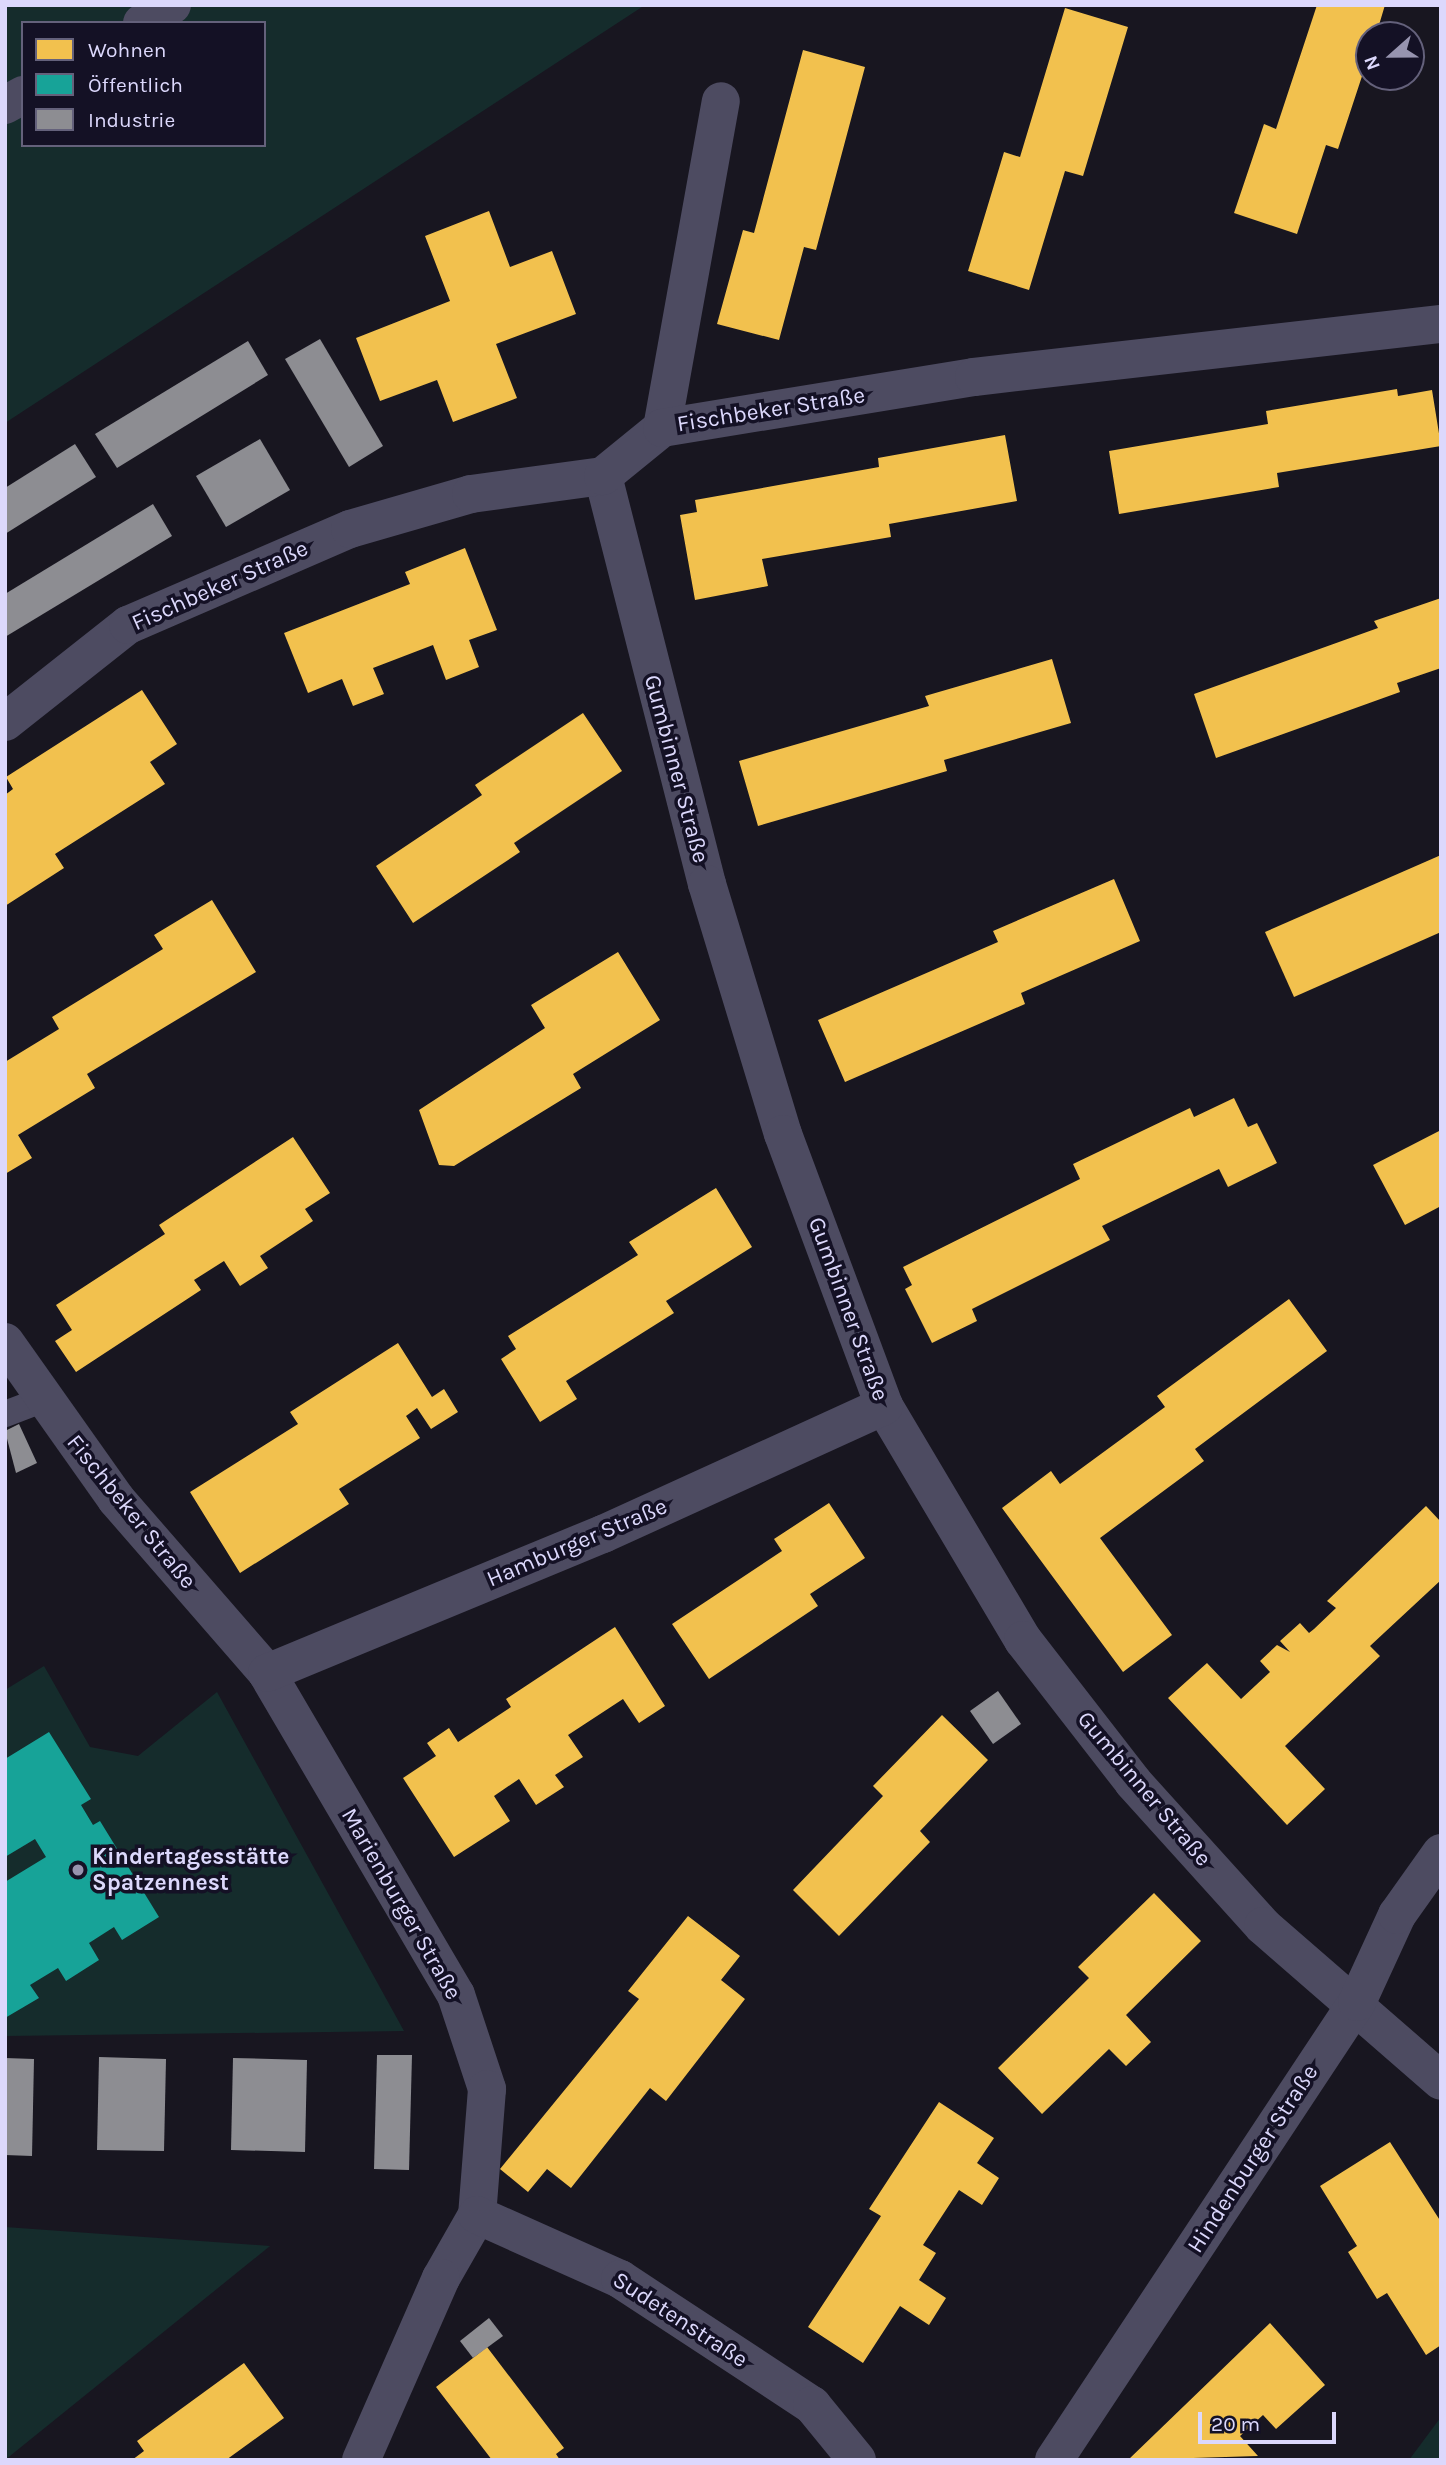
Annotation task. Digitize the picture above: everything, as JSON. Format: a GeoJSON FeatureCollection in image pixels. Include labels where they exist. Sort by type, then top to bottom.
{"type":"FeatureCollection","features":[{"type":"Feature","properties":{"kind":"street"},"geometry":{"type":"LineString","coordinates":[[145,21],[172,5]]}},
{"type":"Feature","properties":{"kind":"street"},"geometry":{"type":"LineString","coordinates":[[5,105],[21,96]]}},
{"type":"Feature","properties":{"kind":"street"},"geometry":{"type":"LineString","coordinates":[[662,428],[721,101]]}},
{"type":"Feature","properties":{"kind":"street","name":"Fischbeker Straße"},"geometry":{"type":"LineString","coordinates":[[5,722],[128,625],[350,529],[471,494],[603,476],[662,428],[974,377],[1441,324]]}},
{"type":"Feature","properties":{"kind":"street","name":"Gumbinner Straße"},"geometry":{"type":"LineString","coordinates":[[603,476],[711,897],[783,1134],[884,1406],[1023,1640],[1133,1782],[1263,1926],[1357,2002],[1441,2081]]}},
{"type":"Feature","properties":{"kind":"street","name":"Fischbeker Straße"},"geometry":{"type":"LineString","coordinates":[[5,1342],[41,1400],[116,1499],[267,1673]]}},
{"type":"Feature","properties":{"kind":"street","name":"Hamburger Straße"},"geometry":{"type":"LineString","coordinates":[[267,1673],[603,1534],[884,1406]]}},
{"type":"Feature","properties":{"kind":"street","name":"Marienburger Straße"},"geometry":{"type":"LineString","coordinates":[[267,1673],[456,1994],[487,2089],[477,2215],[441,2278],[361,2460]]}},
{"type":"Feature","properties":{"kind":"street","name":"Hindenburger Straße"},"geometry":{"type":"LineString","coordinates":[[1054,2460],[1357,2002],[1397,1915],[1441,1853]]}},
{"type":"Feature","properties":{"kind":"street","name":"Sudetenstraße"},"geometry":{"type":"LineString","coordinates":[[477,2215],[620,2279],[812,2405],[857,2460]]}},
{"type":"Feature","properties":{"kind":"lane"},"geometry":{"type":"LineString","coordinates":[[5,1414],[41,1400]]}},
{"type":"Feature","properties":{"kind":"green space"},"geometry":{"type":"Polygon","coordinates":[[[5,5],[645,5],[5,423],[5,5]]]}},
{"type":"Feature","properties":{"kind":"green space"},"geometry":{"type":"Polygon","coordinates":[[[44,1666],[90,1747],[138,1756],[217,1692],[404,2031],[5,2036],[5,1690],[44,1666]]]}},
{"type":"Feature","properties":{"kind":"green space"},"geometry":{"type":"Polygon","coordinates":[[[5,2227],[270,2246],[5,2460],[5,2227]]]}},
{"type":"Feature","properties":{"kind":"green space"},"geometry":{"type":"Polygon","coordinates":[[[1441,2417],[1441,2460],[1409,2460],[1441,2417]]]}},
{"type":"Feature","properties":{"kind":"building: Wohnen"},"geometry":{"type":"Polygon","coordinates":[[[1317,5],[1385,5],[1380,21],[1355,21],[1355,91],[1357,91],[1338,149],[1326,145],[1297,234],[1234,213],[1264,124],[1276,129],[1317,5]]]}},
{"type":"Feature","properties":{"kind":"building: Wohnen"},"geometry":{"type":"Polygon","coordinates":[[[1065,8],[1128,27],[1083,176],[1065,171],[1029,290],[968,271],[1004,152],[1020,157],[1065,8]]]}},
{"type":"Feature","properties":{"kind":"building: Wohnen"},"geometry":{"type":"Polygon","coordinates":[[[803,50],[865,67],[816,250],[804,247],[779,340],[717,324],[743,230],[754,233],[803,50]]]}},
{"type":"Feature","properties":{"kind":"building: Wohnen"},"geometry":{"type":"Polygon","coordinates":[[[489,211],[510,267],[552,251],[576,314],[496,344],[517,398],[453,422],[437,380],[380,401],[356,338],[450,301],[425,236],[489,211]]]}},
{"type":"Feature","properties":{"kind":"building: Wohnen"},"geometry":{"type":"Polygon","coordinates":[[[1397,389],[1398,396],[1432,390],[1441,446],[1277,473],[1279,487],[1119,514],[1109,451],[1268,424],[1266,411],[1397,389]]]}},
{"type":"Feature","properties":{"kind":"building: Wohnen"},"geometry":{"type":"Polygon","coordinates":[[[1005,435],[1017,501],[889,524],[891,537],[762,559],[768,586],[695,600],[680,515],[697,512],[695,500],[879,467],[878,458],[1005,435]]]}},
{"type":"Feature","properties":{"kind":"building: Wohnen"},"geometry":{"type":"Polygon","coordinates":[[[465,548],[497,630],[469,640],[479,667],[446,680],[433,645],[373,668],[384,694],[353,706],[342,679],[308,693],[284,633],[410,584],[405,572],[465,548]]]}},
{"type":"Feature","properties":{"kind":"building: Wohnen"},"geometry":{"type":"Polygon","coordinates":[[[1441,598],[1441,668],[1397,683],[1400,692],[1216,758],[1194,694],[1378,628],[1374,621],[1441,598]]]}},
{"type":"Feature","properties":{"kind":"building: Wohnen"},"geometry":{"type":"Polygon","coordinates":[[[1052,659],[1071,723],[944,760],[947,771],[758,826],[739,761],[929,706],[925,696],[1052,659]]]}},
{"type":"Feature","properties":{"kind":"building: Wohnen"},"geometry":{"type":"Polygon","coordinates":[[[142,690],[177,744],[150,762],[165,784],[55,854],[64,868],[5,906],[5,795],[13,789],[6,777],[142,690]]]}},
{"type":"Feature","properties":{"kind":"building: Wohnen"},"geometry":{"type":"Polygon","coordinates":[[[583,713],[622,771],[514,843],[520,852],[413,923],[376,866],[482,795],[475,785],[583,713]]]}},
{"type":"Feature","properties":{"kind":"building: Wohnen"},"geometry":{"type":"Polygon","coordinates":[[[1441,855],[1441,932],[1294,997],[1265,932],[1441,855]]]}},
{"type":"Feature","properties":{"kind":"building: Wohnen"},"geometry":{"type":"Polygon","coordinates":[[[1114,879],[1140,941],[1021,993],[1025,1004],[845,1082],[818,1020],[998,942],[993,931],[1114,879]]]}},
{"type":"Feature","properties":{"kind":"building: Wohnen"},"geometry":{"type":"Polygon","coordinates":[[[212,900],[256,972],[87,1074],[95,1088],[18,1135],[32,1158],[5,1174],[5,1062],[59,1029],[52,1017],[163,949],[154,935],[212,900]]]}},
{"type":"Feature","properties":{"kind":"building: Wohnen"},"geometry":{"type":"Polygon","coordinates":[[[618,952],[660,1020],[573,1074],[581,1088],[454,1166],[439,1165],[419,1110],[545,1028],[531,1005],[618,952]]]}},
{"type":"Feature","properties":{"kind":"building: Wohnen"},"geometry":{"type":"Polygon","coordinates":[[[1234,1098],[1248,1127],[1257,1123],[1277,1163],[1228,1187],[1219,1169],[1102,1226],[1110,1240],[972,1309],[977,1321],[932,1343],[905,1289],[912,1285],[903,1267],[1080,1179],[1073,1164],[1190,1108],[1194,1117],[1234,1098]]]}},
{"type":"Feature","properties":{"kind":"building: Wohnen"},"geometry":{"type":"Polygon","coordinates":[[[1441,1130],[1441,1206],[1405,1225],[1373,1165],[1441,1130]]]}},
{"type":"Feature","properties":{"kind":"building: Wohnen"},"geometry":{"type":"Polygon","coordinates":[[[293,1137],[330,1193],[305,1209],[313,1221],[260,1256],[268,1268],[240,1286],[224,1261],[194,1280],[201,1290],[76,1372],[55,1341],[72,1330],[56,1305],[165,1234],[159,1225],[293,1137]]]}},
{"type":"Feature","properties":{"kind":"building: Wohnen"},"geometry":{"type":"Polygon","coordinates":[[[716,1188],[752,1247],[666,1301],[674,1313],[566,1381],[577,1399],[540,1422],[501,1359],[516,1349],[508,1336],[638,1255],[629,1242],[716,1188]]]}},
{"type":"Feature","properties":{"kind":"building: Wohnen"},"geometry":{"type":"Polygon","coordinates":[[[1289,1299],[1327,1351],[1195,1449],[1204,1461],[1100,1538],[1172,1635],[1123,1672],[1002,1508],[1051,1471],[1060,1484],[1165,1407],[1157,1396],[1289,1299]]]}},
{"type":"Feature","properties":{"kind":"building: Wohnen"},"geometry":{"type":"Polygon","coordinates":[[[398,1343],[432,1397],[444,1389],[458,1412],[431,1429],[417,1408],[406,1416],[420,1438],[339,1489],[349,1504],[240,1573],[190,1492],[298,1424],[290,1412],[398,1343]]]}},
{"type":"Feature","properties":{"kind":"building: Wohnen"},"geometry":{"type":"Polygon","coordinates":[[[829,1503],[865,1558],[810,1594],[818,1606],[709,1679],[672,1624],[782,1551],[774,1539],[829,1503]]]}},
{"type":"Feature","properties":{"kind":"building: Wohnen"},"geometry":{"type":"Polygon","coordinates":[[[1426,1506],[1441,1522],[1441,1580],[1370,1646],[1380,1656],[1285,1746],[1325,1789],[1287,1825],[1168,1698],[1207,1663],[1241,1699],[1270,1672],[1260,1661],[1277,1645],[1290,1652],[1280,1641],[1300,1623],[1309,1633],[1314,1629],[1336,1608],[1327,1601],[1426,1506]]]}},
{"type":"Feature","properties":{"kind":"building: Wohnen"},"geometry":{"type":"Polygon","coordinates":[[[615,1627],[665,1706],[639,1723],[623,1699],[568,1735],[583,1757],[555,1775],[564,1787],[536,1805],[519,1779],[494,1796],[510,1821],[454,1857],[403,1778],[436,1756],[427,1743],[449,1728],[458,1742],[511,1707],[506,1699],[615,1627]]]}},
{"type":"Feature","properties":{"kind":"building: Wohnen"},"geometry":{"type":"Polygon","coordinates":[[[942,1715],[988,1760],[920,1831],[930,1842],[839,1936],[793,1890],[883,1796],[873,1786],[942,1715]]]}},
{"type":"Feature","properties":{"kind":"building: Wohnen"},"geometry":{"type":"Polygon","coordinates":[[[1154,1893],[1201,1941],[1126,2015],[1151,2042],[1126,2066],[1109,2049],[1042,2114],[998,2068],[1089,1978],[1078,1967],[1154,1893]]]}},
{"type":"Feature","properties":{"kind":"building: Wohnen"},"geometry":{"type":"Polygon","coordinates":[[[688,1916],[740,1956],[721,1980],[745,1999],[666,2101],[650,2088],[571,2188],[547,2169],[528,2192],[500,2169],[639,1999],[628,1991],[688,1916]]]}},
{"type":"Feature","properties":{"kind":"building: Wohnen"},"geometry":{"type":"Polygon","coordinates":[[[939,2102],[994,2138],[977,2163],[999,2178],[982,2205],[959,2190],[923,2245],[936,2253],[919,2280],[946,2298],[929,2325],[900,2306],[863,2363],[808,2327],[881,2216],[869,2209],[939,2102]]]}},
{"type":"Feature","properties":{"kind":"building: Wohnen"},"geometry":{"type":"Polygon","coordinates":[[[1390,2142],[1441,2222],[1441,2345],[1426,2355],[1387,2293],[1377,2299],[1348,2252],[1357,2246],[1320,2186],[1390,2142]]]}},
{"type":"Feature","properties":{"kind":"building: Wohnen"},"geometry":{"type":"Polygon","coordinates":[[[1270,2323],[1325,2385],[1276,2429],[1263,2415],[1240,2436],[1258,2456],[1128,2460],[1270,2323]]]}},
{"type":"Feature","properties":{"kind":"building: Wohnen"},"geometry":{"type":"Polygon","coordinates":[[[487,2347],[564,2448],[556,2454],[560,2460],[492,2460],[436,2387],[487,2347]]]}},
{"type":"Feature","properties":{"kind":"building: Wohnen"},"geometry":{"type":"Polygon","coordinates":[[[244,2363],[284,2418],[226,2460],[132,2460],[144,2451],[137,2441],[244,2363]]]}},
{"type":"Feature","properties":{"kind":"building: Öffentlich","name":"Kindertagesstätte Spatzennest"},"geometry":{"type":"Polygon","coordinates":[[[49,1732],[91,1799],[81,1805],[93,1825],[100,1821],[159,1917],[122,1940],[114,1927],[89,1943],[99,1960],[66,1981],[58,1968],[30,1985],[39,1998],[5,2018],[5,1882],[46,1857],[35,1839],[5,1857],[5,1759],[49,1732]]]}},
{"type":"Feature","properties":{"kind":"building: Industrie"},"geometry":{"type":"Polygon","coordinates":[[[320,339],[383,446],[349,467],[285,359],[320,339]]]}},
{"type":"Feature","properties":{"kind":"building: Industrie"},"geometry":{"type":"Polygon","coordinates":[[[248,341],[268,375],[117,468],[95,434],[248,341]]]}},
{"type":"Feature","properties":{"kind":"building: Industrie"},"geometry":{"type":"Polygon","coordinates":[[[260,439],[290,490],[226,527],[196,476],[260,439]]]}},
{"type":"Feature","properties":{"kind":"building: Industrie"},"geometry":{"type":"Polygon","coordinates":[[[75,444],[96,477],[5,534],[5,488],[75,444]]]}},
{"type":"Feature","properties":{"kind":"building: Industrie"},"geometry":{"type":"Polygon","coordinates":[[[153,504],[172,536],[5,637],[5,594],[153,504]]]}},
{"type":"Feature","properties":{"kind":"building: Industrie"},"geometry":{"type":"Polygon","coordinates":[[[19,1424],[37,1463],[16,1473],[5,1431],[19,1424]]]}},
{"type":"Feature","properties":{"kind":"building: Industrie"},"geometry":{"type":"Polygon","coordinates":[[[998,1691],[1021,1724],[993,1744],[970,1711],[998,1691]]]}},
{"type":"Feature","properties":{"kind":"building: Industrie"},"geometry":{"type":"Polygon","coordinates":[[[377,2055],[412,2055],[409,2170],[374,2169],[377,2055]]]}},
{"type":"Feature","properties":{"kind":"building: Industrie"},"geometry":{"type":"Polygon","coordinates":[[[99,2057],[166,2059],[164,2151],[97,2150],[99,2057]]]}},
{"type":"Feature","properties":{"kind":"building: Industrie"},"geometry":{"type":"Polygon","coordinates":[[[5,2058],[34,2059],[32,2156],[5,2155],[5,2058]]]}},
{"type":"Feature","properties":{"kind":"building: Industrie"},"geometry":{"type":"Polygon","coordinates":[[[233,2058],[307,2060],[305,2152],[231,2150],[233,2058]]]}},
{"type":"Feature","properties":{"kind":"building: Industrie"},"geometry":{"type":"Polygon","coordinates":[[[489,2318],[503,2336],[473,2358],[460,2341],[489,2318]]]}},
{"type":"Feature","properties":{"kind":"place","name":"Kindertagesstätte Spatzennest"},"geometry":{"type":"Point","coordinates":[78,1870]}}]}
